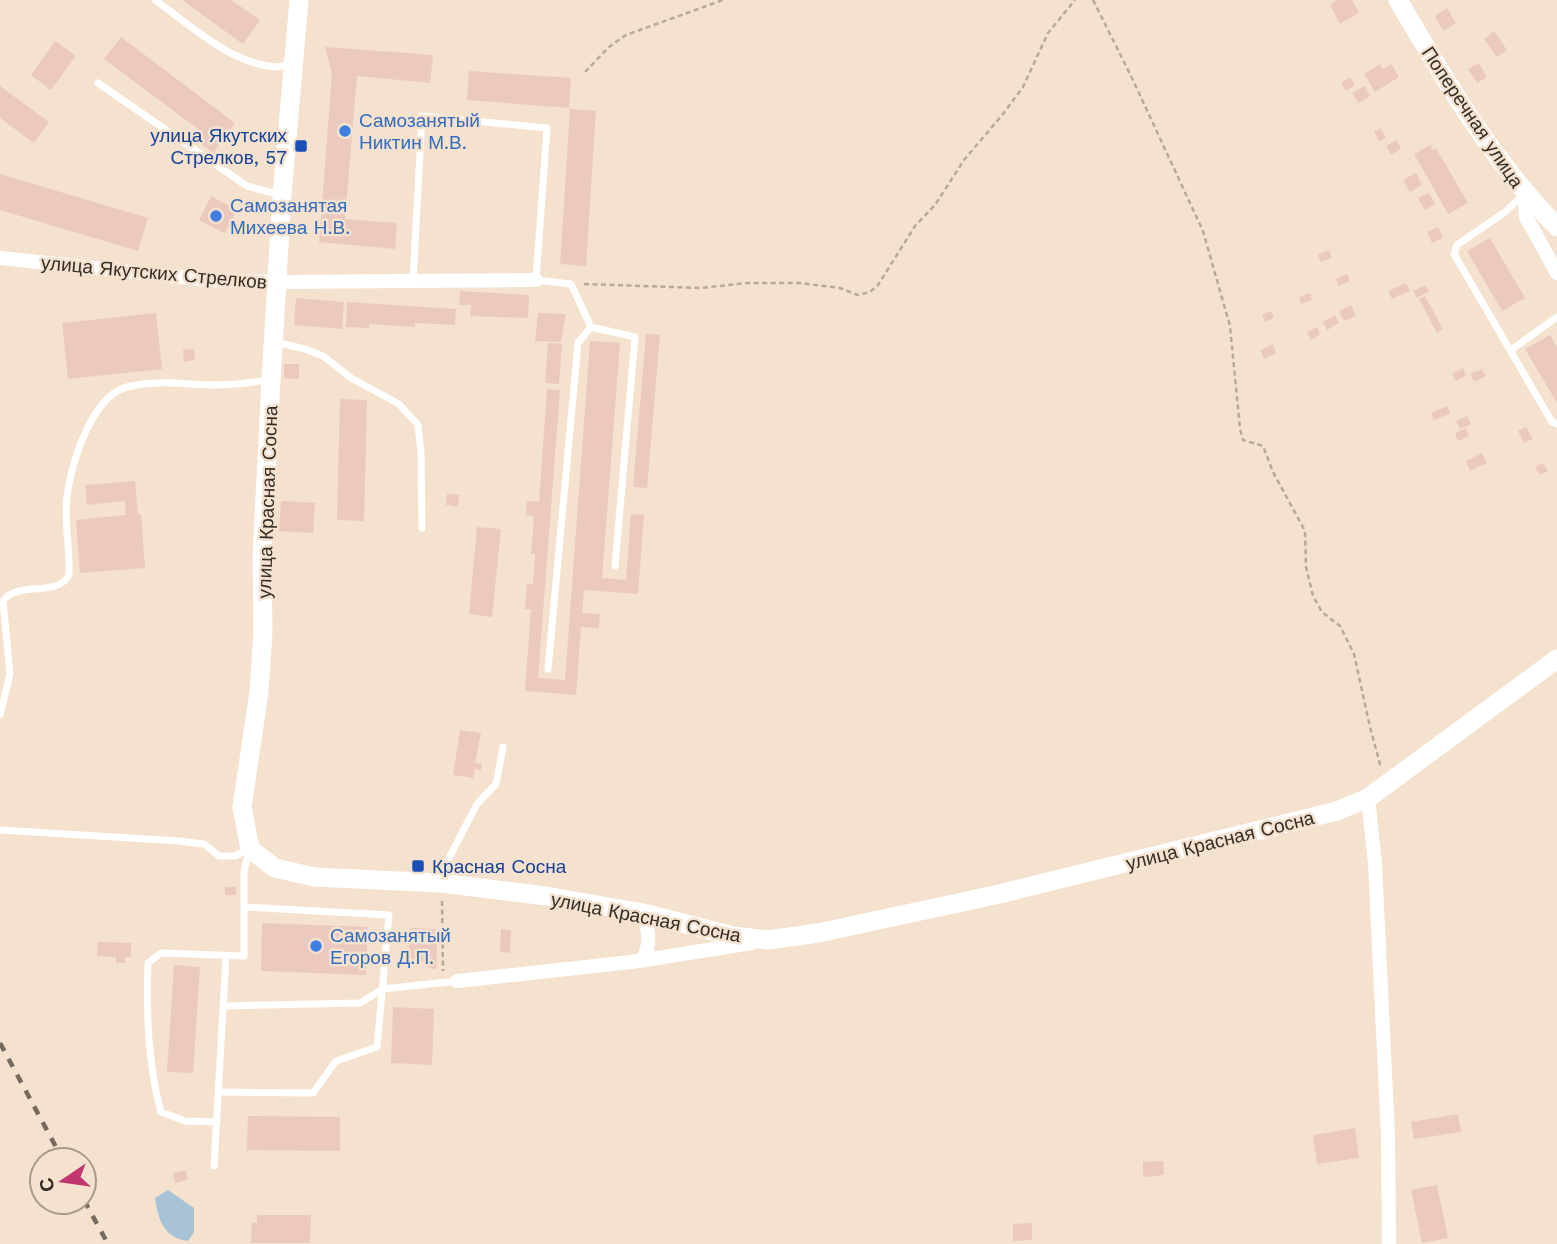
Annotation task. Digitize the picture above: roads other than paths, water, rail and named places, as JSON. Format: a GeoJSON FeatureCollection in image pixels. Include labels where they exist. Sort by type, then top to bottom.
{"type":"FeatureCollection","features":[{"type":"Feature","properties":{"kind":"street","name":"улица Якутских Стрелков"},"geometry":{"type":"LineString","coordinates":[[0,258],[208,280],[277,282],[299,0]]}},
{"type":"Feature","properties":{"kind":"street","name":"Поперечная улица"},"geometry":{"type":"LineString","coordinates":[[1398,0],[1444,78],[1483,136],[1524,193],[1557,227]]}},
{"type":"Feature","properties":{"kind":"street"},"geometry":{"type":"LineString","coordinates":[[1524,193],[1526,217],[1557,273]]}},
{"type":"Feature","properties":{"kind":"street"},"geometry":{"type":"LineString","coordinates":[[277,282],[536,280]]}},
{"type":"Feature","properties":{"kind":"street","name":"улица Красная Сосна"},"geometry":{"type":"LineString","coordinates":[[277,282],[262,555],[263,632],[259,692],[242,807],[250,849],[275,868],[314,877],[441,883],[546,896],[643,913],[733,936],[768,940],[818,933],[995,895],[1337,811],[1368,798],[1389,784],[1557,659]]}},
{"type":"Feature","properties":{"kind":"street"},"geometry":{"type":"LineString","coordinates":[[1368,798],[1374,842],[1388,1122],[1389,1244]]}},
{"type":"Feature","properties":{"kind":"street"},"geometry":{"type":"LineString","coordinates":[[643,913],[649,931],[649,947],[643,960]]}},
{"type":"Feature","properties":{"kind":"street"},"geometry":{"type":"LineString","coordinates":[[450,981],[643,960],[768,940]]}},
{"type":"Feature","properties":{"kind":"lane"},"geometry":{"type":"LineString","coordinates":[[155,0],[236,54],[278,68],[293,62]]}},
{"type":"Feature","properties":{"kind":"lane"},"geometry":{"type":"LineString","coordinates":[[99,83],[247,186],[282,195]]}},
{"type":"Feature","properties":{"kind":"lane"},"geometry":{"type":"LineString","coordinates":[[413,280],[422,116],[547,128],[536,280],[571,284],[591,327]]}},
{"type":"Feature","properties":{"kind":"lane"},"geometry":{"type":"LineString","coordinates":[[1524,193],[1505,212],[1457,245],[1454,254],[1552,422],[1557,424]]}},
{"type":"Feature","properties":{"kind":"lane"},"geometry":{"type":"LineString","coordinates":[[1511,350],[1557,317]]}},
{"type":"Feature","properties":{"kind":"lane"},"geometry":{"type":"LineString","coordinates":[[591,327],[635,337],[615,566]]}},
{"type":"Feature","properties":{"kind":"lane"},"geometry":{"type":"LineString","coordinates":[[548,668],[578,343],[591,327]]}},
{"type":"Feature","properties":{"kind":"lane"},"geometry":{"type":"LineString","coordinates":[[274,342],[323,356],[351,378],[399,404],[418,425],[422,528]]}},
{"type":"Feature","properties":{"kind":"lane"},"geometry":{"type":"LineString","coordinates":[[0,715],[10,674],[3,601],[15,592],[59,585],[66,581],[69,575],[67,495],[80,446],[95,413],[108,397],[125,387],[159,382],[220,385],[271,380]]}},
{"type":"Feature","properties":{"kind":"lane"},"geometry":{"type":"LineString","coordinates":[[441,883],[447,862],[477,804],[496,784],[503,747]]}},
{"type":"Feature","properties":{"kind":"lane"},"geometry":{"type":"LineString","coordinates":[[0,831],[179,841],[204,844],[219,856],[235,856],[250,849]]}},
{"type":"Feature","properties":{"kind":"lane"},"geometry":{"type":"LineString","coordinates":[[217,1122],[185,1121],[161,1112],[153,1075],[147,1008],[148,963],[161,953],[244,956],[244,871],[250,849]]}},
{"type":"Feature","properties":{"kind":"lane"},"geometry":{"type":"LineString","coordinates":[[218,1092],[313,1093],[335,1061],[377,1047],[389,915],[244,907]]}},
{"type":"Feature","properties":{"kind":"lane"},"geometry":{"type":"LineString","coordinates":[[214,1166],[226,956]]}},
{"type":"Feature","properties":{"kind":"lane"},"geometry":{"type":"LineString","coordinates":[[224,1006],[360,1003],[383,989],[450,981]]}},
{"type":"Feature","properties":{"kind":"water"},"geometry":{"type":"Polygon","coordinates":[[[168,1190],[194,1208],[194,1232],[188,1241],[173,1236],[160,1220],[155,1198],[168,1190]]]}},
{"type":"Feature","properties":{"kind":"railway"},"geometry":{"type":"LineString","coordinates":[[0,1043],[55,1146]]}},
{"type":"Feature","properties":{"kind":"railway"},"geometry":{"type":"LineString","coordinates":[[93,1216],[108,1244]]}},
{"type":"Feature","properties":{"kind":"place","name":"Самозанятый Никтин М.В."},"geometry":{"type":"Point","coordinates":[345,131]}},
{"type":"Feature","properties":{"kind":"place","name":"улица Якутских Стрелков, 57"},"geometry":{"type":"Point","coordinates":[301,146]}},
{"type":"Feature","properties":{"kind":"place","name":"Самозанятая Михеева Н.В."},"geometry":{"type":"Point","coordinates":[216,216]}},
{"type":"Feature","properties":{"kind":"place","name":"Красная Сосна"},"geometry":{"type":"Point","coordinates":[418,866]}},
{"type":"Feature","properties":{"kind":"place","name":"Самозанятый Егоров Д.П."},"geometry":{"type":"Point","coordinates":[316,946]}}]}
